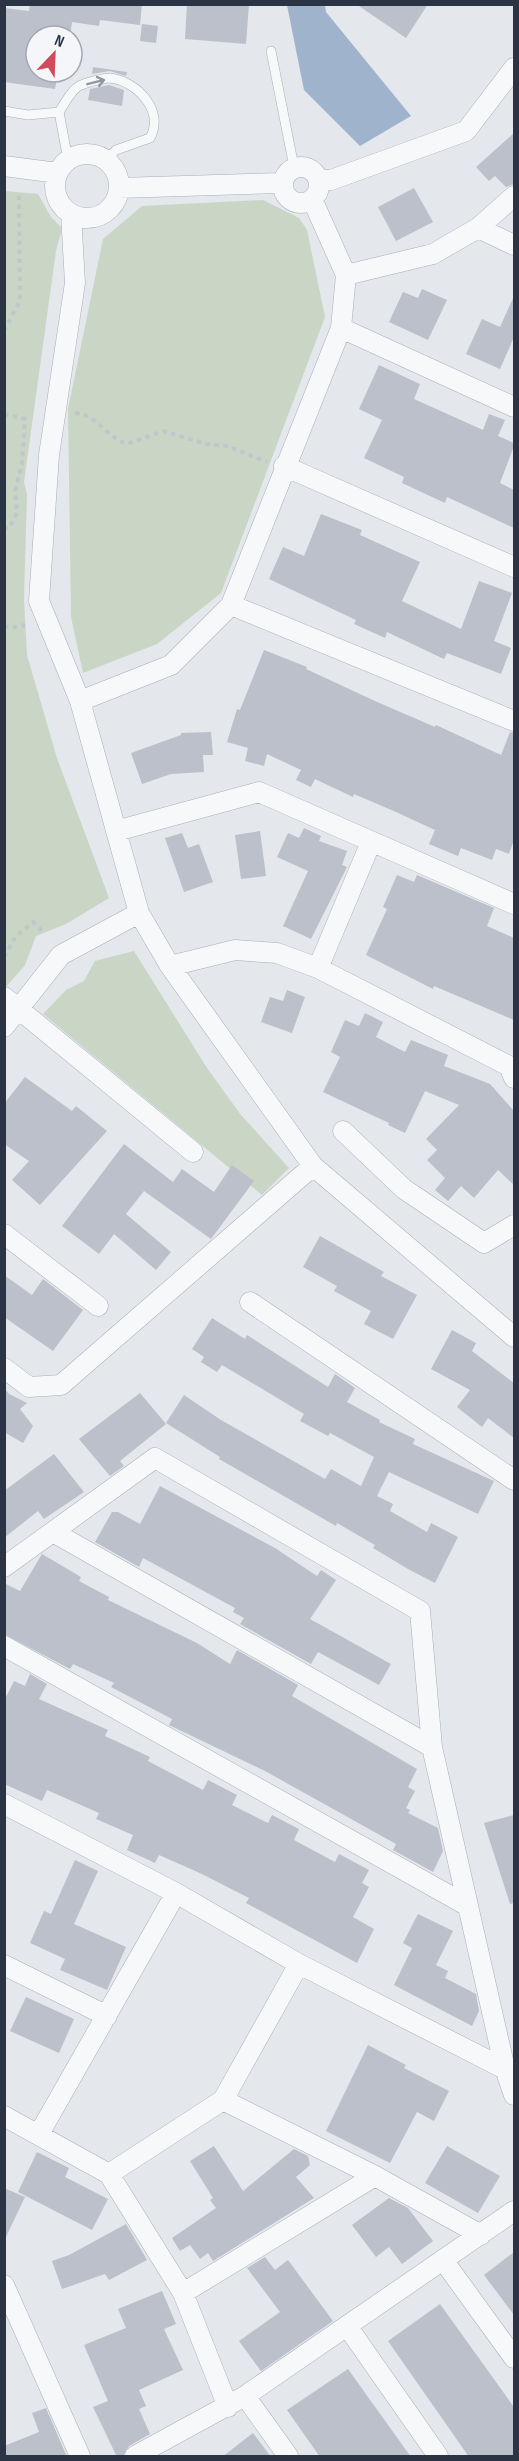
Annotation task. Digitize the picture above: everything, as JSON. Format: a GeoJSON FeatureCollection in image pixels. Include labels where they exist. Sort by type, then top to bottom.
{"type":"FeatureCollection","features":[{"type":"Feature","properties":{"kind":"street"},"geometry":{"type":"LineString","coordinates":[[319,180],[331,180],[466,131],[514,68]]}},
{"type":"Feature","properties":{"kind":"street"},"geometry":{"type":"LineString","coordinates":[[4,166],[63,166],[81,155],[92,155],[105,160],[118,177],[117,199],[102,215],[82,218],[71,214],[57,196],[63,166]]}},
{"type":"Feature","properties":{"kind":"street"},"geometry":{"type":"LineString","coordinates":[[305,166],[314,171],[319,180],[319,191],[312,199],[303,203],[292,201],[285,194],[282,183],[286,174],[294,167],[305,166]]}},
{"type":"Feature","properties":{"kind":"street"},"geometry":{"type":"LineString","coordinates":[[119,188],[282,183]]}},
{"type":"Feature","properties":{"kind":"street"},"geometry":{"type":"LineString","coordinates":[[346,275],[433,254],[478,228],[514,196]]}},
{"type":"Feature","properties":{"kind":"street"},"geometry":{"type":"LineString","coordinates":[[80,701],[171,665],[231,605],[276,464],[341,328],[346,275],[312,199]]}},
{"type":"Feature","properties":{"kind":"street"},"geometry":{"type":"LineString","coordinates":[[71,214],[75,283],[49,455],[39,601],[80,701],[139,913],[170,966],[313,1166],[514,1337]]}},
{"type":"Feature","properties":{"kind":"street"},"geometry":{"type":"LineString","coordinates":[[478,228],[514,245]]}},
{"type":"Feature","properties":{"kind":"street"},"geometry":{"type":"LineString","coordinates":[[341,328],[514,407]]}},
{"type":"Feature","properties":{"kind":"street"},"geometry":{"type":"LineString","coordinates":[[276,464],[514,567]]}},
{"type":"Feature","properties":{"kind":"street"},"geometry":{"type":"LineString","coordinates":[[231,605],[514,721]]}},
{"type":"Feature","properties":{"kind":"street"},"geometry":{"type":"LineString","coordinates":[[116,831],[259,792],[514,904]]}},
{"type":"Feature","properties":{"kind":"street"},"geometry":{"type":"LineString","coordinates":[[318,968],[371,842]]}},
{"type":"Feature","properties":{"kind":"street"},"geometry":{"type":"LineString","coordinates":[[4,1027],[12,1003],[61,955],[139,913]]}},
{"type":"Feature","properties":{"kind":"street"},"geometry":{"type":"LineString","coordinates":[[170,966],[235,950],[277,953],[318,968],[508,1066],[514,1078]]}},
{"type":"Feature","properties":{"kind":"street"},"geometry":{"type":"LineString","coordinates":[[12,1003],[193,1152]]}},
{"type":"Feature","properties":{"kind":"street"},"geometry":{"type":"LineString","coordinates":[[343,1131],[404,1189],[484,1243],[514,1225]]}},
{"type":"Feature","properties":{"kind":"street"},"geometry":{"type":"LineString","coordinates":[[4,1368],[29,1387],[61,1385],[313,1166]]}},
{"type":"Feature","properties":{"kind":"street"},"geometry":{"type":"LineString","coordinates":[[4,1234],[98,1306]]}},
{"type":"Feature","properties":{"kind":"street"},"geometry":{"type":"LineString","coordinates":[[250,1302],[514,1480]]}},
{"type":"Feature","properties":{"kind":"street"},"geometry":{"type":"LineString","coordinates":[[4,1567],[155,1458],[420,1611],[432,1747],[505,2068],[514,2095]]}},
{"type":"Feature","properties":{"kind":"street"},"geometry":{"type":"LineString","coordinates":[[53,1532],[432,1747]]}},
{"type":"Feature","properties":{"kind":"street"},"geometry":{"type":"LineString","coordinates":[[4,1646],[468,1906]]}},
{"type":"Feature","properties":{"kind":"street"},"geometry":{"type":"LineString","coordinates":[[4,1804],[176,1893],[299,1964],[505,2068]]}},
{"type":"Feature","properties":{"kind":"street"},"geometry":{"type":"LineString","coordinates":[[39,2134],[176,1893]]}},
{"type":"Feature","properties":{"kind":"street"},"geometry":{"type":"LineString","coordinates":[[109,2174],[223,2100],[299,1964]]}},
{"type":"Feature","properties":{"kind":"street"},"geometry":{"type":"LineString","coordinates":[[4,1965],[107,2016]]}},
{"type":"Feature","properties":{"kind":"street"},"geometry":{"type":"LineString","coordinates":[[223,2100],[375,2176],[481,2235]]}},
{"type":"Feature","properties":{"kind":"street"},"geometry":{"type":"LineString","coordinates":[[4,2116],[109,2174],[183,2293],[228,2407]]}},
{"type":"Feature","properties":{"kind":"street"},"geometry":{"type":"LineString","coordinates":[[183,2293],[375,2176]]}},
{"type":"Feature","properties":{"kind":"street"},"geometry":{"type":"LineString","coordinates":[[135,2457],[245,2396],[514,2211]]}},
{"type":"Feature","properties":{"kind":"street"},"geometry":{"type":"LineString","coordinates":[[443,2260],[514,2358]]}},
{"type":"Feature","properties":{"kind":"street"},"geometry":{"type":"LineString","coordinates":[[4,2285],[80,2457]]}},
{"type":"Feature","properties":{"kind":"street"},"geometry":{"type":"LineString","coordinates":[[347,2326],[438,2457]]}},
{"type":"Feature","properties":{"kind":"street"},"geometry":{"type":"LineString","coordinates":[[245,2396],[288,2457]]}},
{"type":"Feature","properties":{"kind":"lane"},"geometry":{"type":"LineString","coordinates":[[271,51],[294,167]]}},
{"type":"Feature","properties":{"kind":"lane"},"geometry":{"type":"LineString","coordinates":[[63,166],[58,112],[77,87],[110,78],[137,90],[153,106],[155,130],[150,138],[116,150],[105,160]]}},
{"type":"Feature","properties":{"kind":"lane"},"geometry":{"type":"LineString","coordinates":[[4,111],[28,115],[58,112]]}},
{"type":"Feature","properties":{"kind":"path"},"geometry":{"type":"LineString","coordinates":[[4,331],[20,301],[19,192]]}},
{"type":"Feature","properties":{"kind":"path"},"geometry":{"type":"LineString","coordinates":[[68,413],[78,413],[92,418],[117,441],[127,444],[163,431],[206,444],[227,446],[276,464]]}},
{"type":"Feature","properties":{"kind":"path"},"geometry":{"type":"LineString","coordinates":[[4,414],[25,419],[22,463],[15,491],[17,513],[9,528],[4,528]]}},
{"type":"Feature","properties":{"kind":"path"},"geometry":{"type":"LineString","coordinates":[[4,626],[25,625]]}},
{"type":"Feature","properties":{"kind":"path"},"geometry":{"type":"LineString","coordinates":[[4,957],[16,936],[33,922],[44,933]]}},
{"type":"Feature","properties":{"kind":"green space"},"geometry":{"type":"Polygon","coordinates":[[[5,191],[38,194],[51,217],[62,228],[56,251],[24,482],[27,494],[24,600],[27,655],[57,758],[109,898],[66,924],[36,936],[25,965],[6,987],[5,191]]]}},
{"type":"Feature","properties":{"kind":"green space"},"geometry":{"type":"Polygon","coordinates":[[[263,200],[299,218],[307,230],[325,317],[221,593],[157,644],[83,673],[71,617],[68,409],[103,239],[142,206],[263,200]]]}},
{"type":"Feature","properties":{"kind":"green space"},"geometry":{"type":"Polygon","coordinates":[[[134,951],[207,1068],[241,1115],[289,1168],[262,1195],[43,1014],[66,990],[84,981],[95,961],[134,951]]]}},
{"type":"Feature","properties":{"kind":"water"},"geometry":{"type":"Polygon","coordinates":[[[287,5],[325,5],[326,12],[411,116],[360,146],[304,90],[287,5]]]}},
{"type":"Feature","properties":{"kind":"building"},"geometry":{"type":"Polygon","coordinates":[[[30,4],[142,4],[140,25],[100,20],[99,26],[72,22],[72,24],[24,24],[24,84],[56,84],[55,89],[4,82],[4,8],[29,11],[30,4]]]}},
{"type":"Feature","properties":{"kind":"building"},"geometry":{"type":"Polygon","coordinates":[[[187,4],[249,4],[246,44],[185,39],[187,4]]]}},
{"type":"Feature","properties":{"kind":"building"},"geometry":{"type":"Polygon","coordinates":[[[356,4],[428,4],[406,38],[356,4]]]}},
{"type":"Feature","properties":{"kind":"building"},"geometry":{"type":"Polygon","coordinates":[[[142,24],[158,26],[156,43],[140,41],[142,24]]]}},
{"type":"Feature","properties":{"kind":"building"},"geometry":{"type":"Polygon","coordinates":[[[93,67],[127,72],[126,76],[110,71],[92,74],[93,67]]]}},
{"type":"Feature","properties":{"kind":"building"},"geometry":{"type":"Polygon","coordinates":[[[109,85],[124,90],[122,106],[88,100],[90,89],[109,85]]]}},
{"type":"Feature","properties":{"kind":"building"},"geometry":{"type":"Polygon","coordinates":[[[514,133],[514,184],[506,187],[495,176],[489,181],[476,167],[514,133]]]}},
{"type":"Feature","properties":{"kind":"building"},"geometry":{"type":"Polygon","coordinates":[[[414,188],[433,222],[396,241],[378,207],[414,188]]]}},
{"type":"Feature","properties":{"kind":"building"},"geometry":{"type":"Polygon","coordinates":[[[422,289],[447,300],[428,340],[389,322],[403,292],[418,298],[422,289]]]}},
{"type":"Feature","properties":{"kind":"building"},"geometry":{"type":"Polygon","coordinates":[[[514,296],[514,337],[500,369],[466,354],[482,319],[500,327],[514,296]]]}},
{"type":"Feature","properties":{"kind":"building"},"geometry":{"type":"Polygon","coordinates":[[[379,365],[420,384],[414,399],[483,430],[489,414],[505,420],[498,436],[514,443],[514,446],[500,483],[514,490],[514,528],[447,497],[445,503],[402,483],[404,477],[364,458],[382,420],[359,409],[379,365]]]}},
{"type":"Feature","properties":{"kind":"building"},"geometry":{"type":"Polygon","coordinates":[[[321,514],[362,530],[360,535],[420,562],[402,601],[461,629],[479,581],[512,593],[494,641],[511,648],[501,674],[447,653],[444,659],[387,632],[385,638],[354,624],[356,620],[269,579],[283,547],[304,556],[321,514]]]}},
{"type":"Feature","properties":{"kind":"building"},"geometry":{"type":"Polygon","coordinates":[[[264,650],[307,667],[306,669],[375,701],[435,727],[436,725],[501,755],[510,732],[514,733],[514,840],[509,854],[496,849],[492,860],[461,848],[458,856],[429,844],[435,830],[315,779],[311,787],[296,780],[301,770],[267,754],[264,766],[245,761],[248,748],[227,742],[237,709],[240,710],[264,650]]]}},
{"type":"Feature","properties":{"kind":"building"},"geometry":{"type":"Polygon","coordinates":[[[211,732],[213,755],[203,755],[204,772],[171,774],[142,784],[131,753],[181,735],[181,733],[211,732]]]}},
{"type":"Feature","properties":{"kind":"building"},"geometry":{"type":"Polygon","coordinates":[[[304,828],[321,836],[319,841],[347,851],[342,865],[347,867],[311,939],[283,926],[308,871],[277,857],[288,833],[299,838],[304,828]]]}},
{"type":"Feature","properties":{"kind":"building"},"geometry":{"type":"Polygon","coordinates":[[[260,831],[266,876],[241,879],[235,835],[260,831]]]}},
{"type":"Feature","properties":{"kind":"building"},"geometry":{"type":"Polygon","coordinates":[[[182,833],[188,848],[199,844],[213,882],[184,892],[165,838],[182,833]]]}},
{"type":"Feature","properties":{"kind":"building"},"geometry":{"type":"Polygon","coordinates":[[[397,875],[414,882],[417,875],[494,908],[487,926],[514,938],[514,1020],[434,986],[433,989],[366,955],[387,909],[383,907],[397,875]]]}},
{"type":"Feature","properties":{"kind":"building"},"geometry":{"type":"Polygon","coordinates":[[[287,990],[305,997],[292,1033],[261,1022],[270,997],[283,1001],[287,990]]]}},
{"type":"Feature","properties":{"kind":"building"},"geometry":{"type":"Polygon","coordinates":[[[365,1013],[383,1022],[376,1037],[405,1052],[411,1040],[448,1055],[444,1066],[490,1084],[514,1111],[514,1185],[498,1170],[474,1198],[461,1186],[448,1201],[435,1190],[445,1178],[427,1160],[437,1150],[426,1139],[459,1105],[425,1091],[405,1133],[323,1092],[340,1057],[331,1052],[345,1020],[359,1026],[365,1013]]]}},
{"type":"Feature","properties":{"kind":"building"},"geometry":{"type":"Polygon","coordinates":[[[25,1077],[72,1111],[76,1106],[107,1131],[40,1205],[12,1180],[29,1161],[4,1144],[4,1104],[25,1077]]]}},
{"type":"Feature","properties":{"kind":"building"},"geometry":{"type":"Polygon","coordinates":[[[124,1144],[173,1182],[182,1169],[214,1192],[232,1165],[254,1181],[211,1239],[144,1191],[126,1214],[171,1252],[156,1270],[114,1234],[99,1254],[62,1226],[124,1144]]]}},
{"type":"Feature","properties":{"kind":"building"},"geometry":{"type":"Polygon","coordinates":[[[320,1236],[384,1272],[381,1276],[417,1295],[393,1339],[364,1324],[371,1311],[334,1291],[337,1286],[303,1267],[320,1236]]]}},
{"type":"Feature","properties":{"kind":"building"},"geometry":{"type":"Polygon","coordinates":[[[4,1275],[32,1295],[43,1279],[83,1310],[53,1351],[4,1317],[4,1275]]]}},
{"type":"Feature","properties":{"kind":"building"},"geometry":{"type":"Polygon","coordinates":[[[212,1318],[245,1339],[247,1335],[328,1387],[335,1374],[355,1388],[347,1402],[380,1420],[379,1422],[415,1439],[413,1444],[494,1481],[478,1514],[389,1472],[377,1496],[393,1504],[390,1511],[427,1532],[431,1523],[458,1537],[435,1583],[373,1548],[375,1545],[337,1523],[336,1526],[219,1459],[220,1457],[166,1423],[184,1395],[221,1420],[325,1479],[331,1469],[361,1486],[374,1457],[330,1433],[328,1436],[300,1421],[304,1414],[222,1365],[217,1372],[201,1362],[204,1357],[192,1349],[212,1318]]]}},
{"type":"Feature","properties":{"kind":"building"},"geometry":{"type":"Polygon","coordinates":[[[452,1330],[476,1343],[472,1351],[514,1383],[514,1438],[488,1418],[482,1427],[457,1407],[470,1390],[431,1369],[452,1330]]]}},
{"type":"Feature","properties":{"kind":"building"},"geometry":{"type":"Polygon","coordinates":[[[4,1388],[9,1394],[27,1403],[20,1409],[33,1426],[23,1443],[4,1432],[4,1388]]]}},
{"type":"Feature","properties":{"kind":"building"},"geometry":{"type":"Polygon","coordinates":[[[140,1393],[166,1424],[120,1461],[124,1466],[110,1476],[79,1439],[140,1393]]]}},
{"type":"Feature","properties":{"kind":"building"},"geometry":{"type":"Polygon","coordinates":[[[54,1454],[84,1492],[44,1519],[38,1511],[4,1538],[4,1491],[54,1454]]]}},
{"type":"Feature","properties":{"kind":"building"},"geometry":{"type":"Polygon","coordinates":[[[160,1486],[275,1548],[317,1576],[321,1570],[336,1580],[310,1619],[391,1664],[379,1685],[318,1652],[311,1664],[240,1624],[244,1618],[233,1612],[235,1608],[143,1558],[139,1567],[95,1542],[112,1512],[118,1512],[140,1524],[160,1486]]]}},
{"type":"Feature","properties":{"kind":"building"},"geometry":{"type":"Polygon","coordinates":[[[42,1554],[81,1577],[79,1581],[109,1597],[108,1600],[197,1643],[230,1664],[237,1650],[298,1685],[292,1696],[417,1769],[408,1787],[415,1791],[406,1808],[410,1810],[408,1813],[438,1828],[443,1851],[433,1872],[393,1850],[396,1844],[265,1771],[169,1725],[172,1719],[111,1687],[114,1683],[73,1664],[70,1669],[4,1634],[4,1583],[20,1591],[42,1554]]]}},
{"type":"Feature","properties":{"kind":"building"},"geometry":{"type":"Polygon","coordinates":[[[30,1674],[47,1684],[39,1699],[108,1730],[105,1736],[150,1757],[148,1761],[203,1790],[208,1780],[237,1795],[232,1805],[268,1823],[272,1815],[299,1829],[294,1840],[335,1862],[339,1854],[369,1870],[362,1883],[369,1887],[353,1917],[374,1929],[357,1963],[246,1903],[249,1898],[202,1874],[159,1855],[155,1863],[127,1850],[133,1835],[96,1819],[99,1813],[47,1790],[42,1801],[4,1784],[4,1701],[14,1681],[25,1686],[30,1674]]]}},
{"type":"Feature","properties":{"kind":"building"},"geometry":{"type":"Polygon","coordinates":[[[514,1815],[514,1903],[510,1904],[484,1823],[514,1815]]]}},
{"type":"Feature","properties":{"kind":"building"},"geometry":{"type":"Polygon","coordinates":[[[75,1860],[98,1871],[74,1924],[126,1947],[107,1990],[60,1970],[65,1959],[30,1943],[44,1911],[51,1914],[75,1860]]]}},
{"type":"Feature","properties":{"kind":"building"},"geometry":{"type":"Polygon","coordinates":[[[418,1914],[453,1931],[436,1965],[448,1971],[445,1978],[476,1994],[479,2011],[472,2026],[394,1985],[412,1948],[403,1943],[418,1914]]]}},
{"type":"Feature","properties":{"kind":"building"},"geometry":{"type":"Polygon","coordinates":[[[26,1997],[74,2019],[59,2053],[10,2031],[26,1997]]]}},
{"type":"Feature","properties":{"kind":"building"},"geometry":{"type":"Polygon","coordinates":[[[368,2045],[406,2065],[404,2068],[449,2091],[434,2121],[417,2112],[390,2163],[326,2131],[368,2045]]]}},
{"type":"Feature","properties":{"kind":"building"},"geometry":{"type":"Polygon","coordinates":[[[214,2146],[243,2191],[294,2149],[308,2156],[310,2165],[296,2177],[314,2198],[213,2261],[208,2253],[200,2259],[190,2245],[180,2251],[172,2238],[216,2208],[210,2200],[213,2198],[190,2161],[214,2146]]]}},
{"type":"Feature","properties":{"kind":"building"},"geometry":{"type":"Polygon","coordinates":[[[447,2146],[500,2176],[478,2213],[425,2183],[447,2146]]]}},
{"type":"Feature","properties":{"kind":"building"},"geometry":{"type":"Polygon","coordinates":[[[37,2152],[69,2168],[65,2177],[108,2199],[92,2230],[18,2192],[37,2152]]]}},
{"type":"Feature","properties":{"kind":"building"},"geometry":{"type":"Polygon","coordinates":[[[4,2188],[25,2197],[4,2241],[4,2188]]]}},
{"type":"Feature","properties":{"kind":"building"},"geometry":{"type":"Polygon","coordinates":[[[389,2198],[408,2208],[433,2241],[402,2264],[389,2247],[376,2257],[352,2225],[389,2198]]]}},
{"type":"Feature","properties":{"kind":"building"},"geometry":{"type":"Polygon","coordinates":[[[126,2224],[147,2260],[109,2280],[105,2274],[62,2289],[52,2261],[69,2255],[126,2224]]]}},
{"type":"Feature","properties":{"kind":"building"},"geometry":{"type":"Polygon","coordinates":[[[514,2252],[514,2315],[484,2275],[514,2252]]]}},
{"type":"Feature","properties":{"kind":"building"},"geometry":{"type":"Polygon","coordinates":[[[265,2257],[275,2270],[288,2260],[333,2321],[261,2371],[239,2341],[280,2312],[247,2268],[265,2257]]]}},
{"type":"Feature","properties":{"kind":"building"},"geometry":{"type":"Polygon","coordinates":[[[162,2291],[176,2324],[164,2329],[183,2370],[139,2390],[146,2406],[139,2409],[150,2434],[129,2446],[123,2456],[117,2457],[93,2407],[108,2401],[84,2345],[126,2328],[118,2309],[162,2291]]]}},
{"type":"Feature","properties":{"kind":"building"},"geometry":{"type":"Polygon","coordinates":[[[440,2304],[514,2407],[514,2457],[469,2457],[388,2341],[440,2304]]]}},
{"type":"Feature","properties":{"kind":"building"},"geometry":{"type":"Polygon","coordinates":[[[348,2369],[411,2457],[320,2457],[287,2410],[348,2369]]]}},
{"type":"Feature","properties":{"kind":"building"},"geometry":{"type":"Polygon","coordinates":[[[46,2408],[67,2457],[4,2457],[4,2446],[39,2432],[32,2413],[46,2408]]]}},
{"type":"Feature","properties":{"kind":"building"},"geometry":{"type":"Polygon","coordinates":[[[253,2433],[271,2457],[222,2457],[253,2433]]]}}]}
